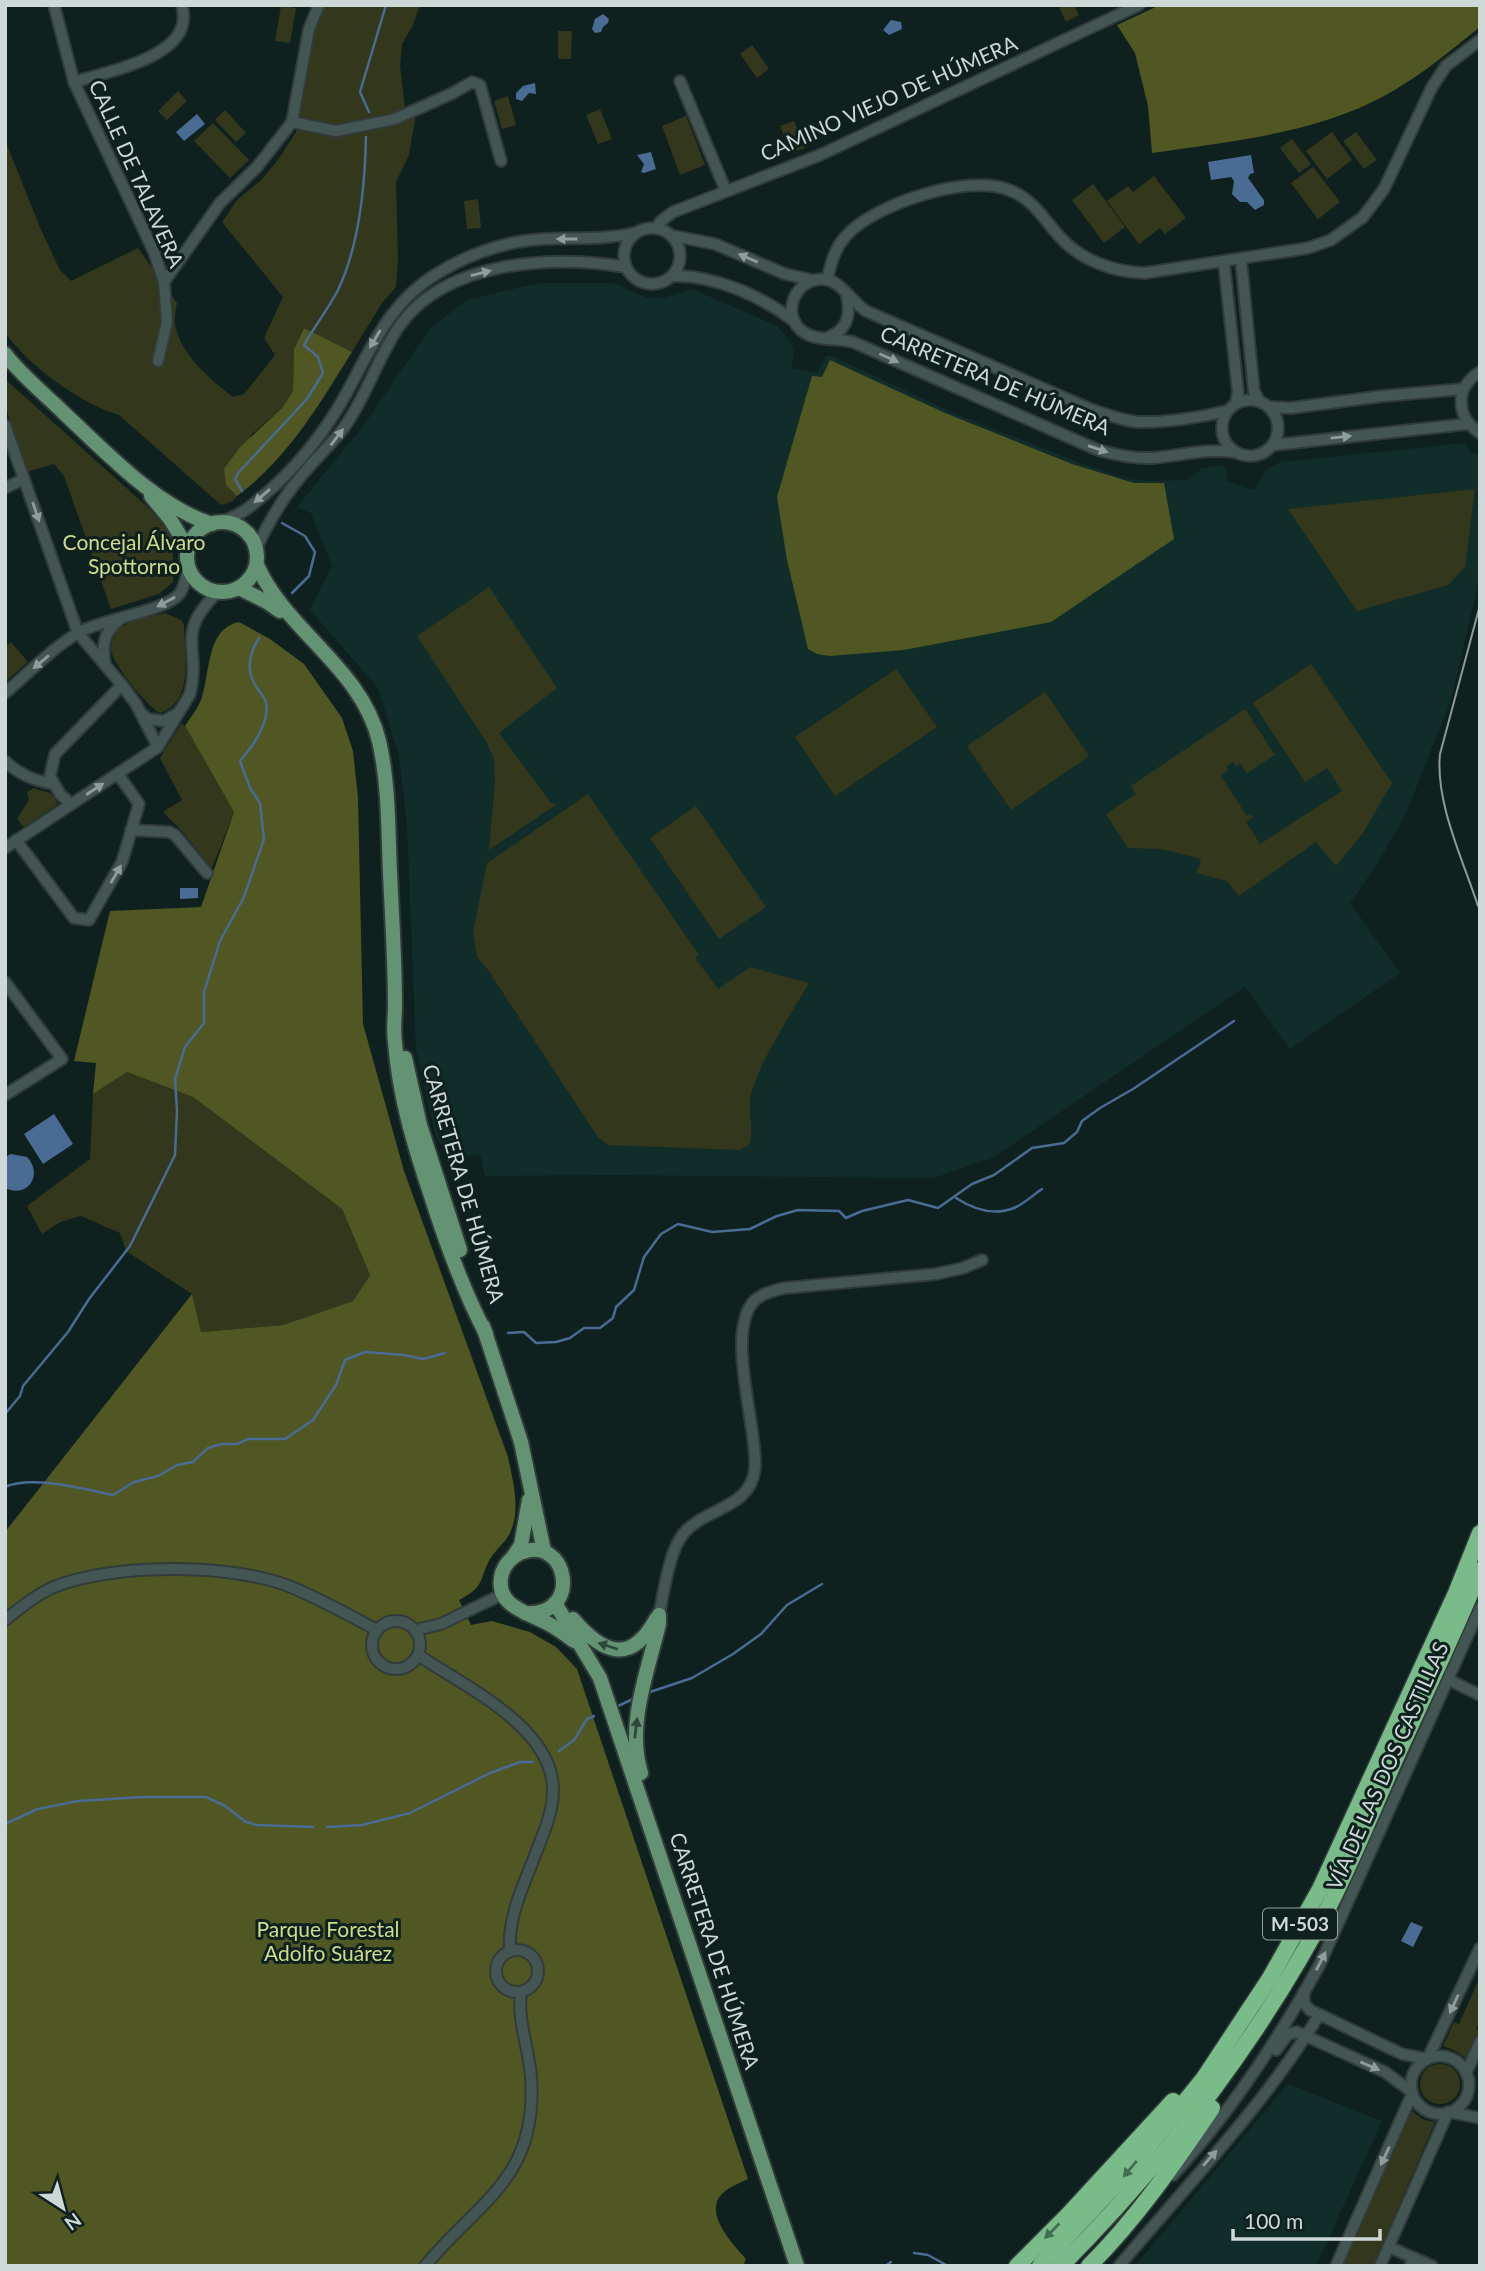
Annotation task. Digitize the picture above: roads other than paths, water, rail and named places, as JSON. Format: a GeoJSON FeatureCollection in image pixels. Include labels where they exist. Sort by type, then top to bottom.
{"type":"FeatureCollection","features":[{"type":"Feature","properties":{"kind":"highway","name":"M-503"},"geometry":{"type":"LineString","coordinates":[[1040,2266],[1130,2169],[1204,2078],[1270,1978],[1320,1889],[1456,1593],[1480,1533]]}},
{"type":"Feature","properties":{"kind":"highway","name":"M-503"},"geometry":{"type":"LineString","coordinates":[[1089,2266],[1138,2214],[1166,2177],[1291,1987],[1480,1570]]}},
{"type":"Feature","properties":{"kind":"highway","name":"M-503"},"geometry":{"type":"LineString","coordinates":[[1061,2266],[1097,2230],[1215,2089],[1273,2001],[1330,1904]]}},
{"type":"Feature","properties":{"kind":"highway","name":"M-503"},"geometry":{"type":"LineString","coordinates":[[1017,2266],[1068,2215],[1182,2091],[1270,1978]]}},
{"type":"Feature","properties":{"kind":"main road"},"geometry":{"type":"LineString","coordinates":[[5,354],[134,477],[170,519],[188,549]]}},
{"type":"Feature","properties":{"kind":"main road"},"geometry":{"type":"LineString","coordinates":[[134,477],[195,519],[234,524],[244,529],[257,547],[257,565],[250,578],[239,588],[218,592],[204,587],[194,578],[189,567],[188,549],[192,538],[216,523]]}},
{"type":"Feature","properties":{"kind":"main road","name":"CARRETERA DE HÚMERA"},"geometry":{"type":"LineString","coordinates":[[257,565],[271,593],[353,685],[369,713],[379,741],[387,805],[394,1039],[400,1086],[410,1133],[469,1301],[486,1334],[521,1442],[544,1551]]}},
{"type":"Feature","properties":{"kind":"main road","name":"CARRETERA DE HÚMERA"},"geometry":{"type":"LineString","coordinates":[[239,588],[267,602],[303,628]]}},
{"type":"Feature","properties":{"kind":"main road","name":"CARRETERA DE HÚMERA"},"geometry":{"type":"LineString","coordinates":[[510,1560],[521,1545],[531,1488]]}},
{"type":"Feature","properties":{"kind":"main road"},"geometry":{"type":"LineString","coordinates":[[544,1551],[556,1562],[564,1584],[557,1601],[538,1613],[525,1613],[510,1604],[503,1594],[502,1576],[510,1560],[522,1552],[544,1551]]}},
{"type":"Feature","properties":{"kind":"main road"},"geometry":{"type":"LineString","coordinates":[[557,1601],[593,1640],[600,1645],[619,1650],[629,1649],[642,1640],[659,1615]]}},
{"type":"Feature","properties":{"kind":"main road","name":"CARRETERA DE HÚMERA"},"geometry":{"type":"LineString","coordinates":[[557,1601],[600,1678],[797,2266]]}},
{"type":"Feature","properties":{"kind":"main road","name":"CARRETERA DE HÚMERA"},"geometry":{"type":"LineString","coordinates":[[525,1613],[564,1633],[586,1653]]}},
{"type":"Feature","properties":{"kind":"main road"},"geometry":{"type":"LineString","coordinates":[[648,1819],[648,1797],[637,1759],[635,1729],[659,1615]]}},
{"type":"Feature","properties":{"kind":"street","name":"CALLE DE TALAVERA"},"geometry":{"type":"LineString","coordinates":[[54,5],[74,82],[154,252],[164,282],[167,323],[158,360]]}},
{"type":"Feature","properties":{"kind":"street"},"geometry":{"type":"LineString","coordinates":[[74,82],[145,61],[172,41],[184,23],[182,5]]}},
{"type":"Feature","properties":{"kind":"street"},"geometry":{"type":"LineString","coordinates":[[164,282],[220,203],[257,167],[292,122],[309,29],[319,5]]}},
{"type":"Feature","properties":{"kind":"street","name":"CAMINO VIEJO DE HÚMERA"},"geometry":{"type":"LineString","coordinates":[[657,228],[661,221],[673,212],[820,155],[1139,5]]}},
{"type":"Feature","properties":{"kind":"street"},"geometry":{"type":"LineString","coordinates":[[827,280],[836,248],[860,224],[924,195],[968,185],[1007,188],[1020,195],[1033,203],[1064,242],[1099,264],[1119,271],[1145,273],[1224,263],[1308,248],[1331,240],[1355,224],[1384,189],[1432,88],[1446,66],[1480,40]]}},
{"type":"Feature","properties":{"kind":"street"},"geometry":{"type":"LineString","coordinates":[[680,81],[726,191]]}},
{"type":"Feature","properties":{"kind":"street"},"geometry":{"type":"LineString","coordinates":[[292,122],[336,131],[383,121],[400,117],[477,82],[501,161]]}},
{"type":"Feature","properties":{"kind":"street"},"geometry":{"type":"LineString","coordinates":[[216,523],[242,514],[304,456],[338,408],[388,317],[436,274],[479,253],[523,241],[607,239],[646,228],[657,228],[674,236],[715,244],[785,274],[812,280],[827,280],[836,284],[846,294],[850,311],[845,325],[836,334],[825,338],[813,337],[802,332],[794,321],[782,312],[737,290],[705,278],[673,276]]}},
{"type":"Feature","properties":{"kind":"street"},"geometry":{"type":"LineString","coordinates":[[634,233],[624,251],[626,267],[634,278],[653,285],[665,282],[680,265],[681,253],[674,236]]}},
{"type":"Feature","properties":{"kind":"street"},"geometry":{"type":"LineString","coordinates":[[1241,260],[1254,391],[1259,401]]}},
{"type":"Feature","properties":{"kind":"street"},"geometry":{"type":"LineString","coordinates":[[257,547],[266,528],[292,489],[308,468],[331,446],[348,422],[400,325],[422,302],[447,285],[476,273],[518,266],[577,262],[626,267]]}},
{"type":"Feature","properties":{"kind":"street"},"geometry":{"type":"LineString","coordinates":[[1224,263],[1238,392],[1221,429],[1225,442],[1234,452],[1252,457],[1263,454],[1273,445],[1278,435],[1278,419],[1270,407]]}},
{"type":"Feature","properties":{"kind":"street"},"geometry":{"type":"LineString","coordinates":[[794,321],[791,309],[794,296],[801,286],[812,280]]}},
{"type":"Feature","properties":{"kind":"street","name":"CARRETERA DE HÚMERA"},"geometry":{"type":"LineString","coordinates":[[846,294],[866,311],[1090,409],[1116,417],[1139,422],[1204,416],[1232,407]]}},
{"type":"Feature","properties":{"kind":"street","name":"CARRETERA DE HÚMERA"},"geometry":{"type":"LineString","coordinates":[[825,338],[853,342],[1072,439],[1122,456],[1151,458],[1210,450],[1234,452]]}},
{"type":"Feature","properties":{"kind":"street"},"geometry":{"type":"LineString","coordinates":[[1480,372],[1472,377],[1463,389],[1460,401],[1467,424],[1480,433]]}},
{"type":"Feature","properties":{"kind":"street"},"geometry":{"type":"LineString","coordinates":[[1232,407],[1248,400],[1259,401],[1270,407],[1291,408],[1463,389]]}},
{"type":"Feature","properties":{"kind":"street"},"geometry":{"type":"LineString","coordinates":[[1273,445],[1467,424]]}},
{"type":"Feature","properties":{"kind":"street"},"geometry":{"type":"LineString","coordinates":[[5,425],[78,633],[122,685],[158,747]]}},
{"type":"Feature","properties":{"kind":"street"},"geometry":{"type":"LineString","coordinates":[[5,488],[24,480]]}},
{"type":"Feature","properties":{"kind":"street"},"geometry":{"type":"LineString","coordinates":[[5,693],[78,633],[96,624],[157,607],[174,598],[183,586],[189,567]]}},
{"type":"Feature","properties":{"kind":"street"},"geometry":{"type":"LineString","coordinates":[[5,848],[158,747],[181,710],[192,684],[191,635],[194,622],[205,604],[218,592]]}},
{"type":"Feature","properties":{"kind":"street"},"geometry":{"type":"LineString","coordinates":[[105,664],[105,634],[124,616]]}},
{"type":"Feature","properties":{"kind":"street"},"geometry":{"type":"LineString","coordinates":[[71,804],[53,784],[50,770],[55,754],[122,685]]}},
{"type":"Feature","properties":{"kind":"street"},"geometry":{"type":"LineString","coordinates":[[140,712],[148,719],[164,721],[181,710]]}},
{"type":"Feature","properties":{"kind":"street"},"geometry":{"type":"LineString","coordinates":[[5,761],[30,779],[53,784]]}},
{"type":"Feature","properties":{"kind":"street"},"geometry":{"type":"LineString","coordinates":[[30,779],[38,778],[50,770]]}},
{"type":"Feature","properties":{"kind":"street"},"geometry":{"type":"LineString","coordinates":[[16,840],[74,918],[89,920],[122,862],[139,804],[118,774]]}},
{"type":"Feature","properties":{"kind":"street"},"geometry":{"type":"LineString","coordinates":[[131,830],[169,832],[175,835],[207,873]]}},
{"type":"Feature","properties":{"kind":"street"},"geometry":{"type":"LineString","coordinates":[[5,982],[62,1059],[5,1095]]}},
{"type":"Feature","properties":{"kind":"street"},"geometry":{"type":"LineString","coordinates":[[659,1615],[673,1556],[682,1534],[744,1495],[752,1480],[755,1468],[745,1392],[743,1335],[746,1318],[756,1299],[785,1287],[936,1274],[982,1260]]}},
{"type":"Feature","properties":{"kind":"street"},"geometry":{"type":"LineString","coordinates":[[5,1620],[51,1588],[84,1577],[152,1570],[194,1570],[239,1574],[288,1586],[377,1630]]}},
{"type":"Feature","properties":{"kind":"street"},"geometry":{"type":"LineString","coordinates":[[415,1630],[441,1625],[503,1594]]}},
{"type":"Feature","properties":{"kind":"street","name":"VÍA DE LAS DOS CASTILLAS"},"geometry":{"type":"LineString","coordinates":[[1138,2214],[1208,2134],[1273,2042],[1304,1992],[1343,1915],[1480,1608]]}},
{"type":"Feature","properties":{"kind":"street"},"geometry":{"type":"LineString","coordinates":[[389,1621],[404,1622],[415,1630],[420,1643],[418,1655],[408,1666],[386,1667],[375,1658],[372,1651],[373,1636],[389,1621]]}},
{"type":"Feature","properties":{"kind":"street"},"geometry":{"type":"LineString","coordinates":[[418,1655],[450,1677],[487,1697],[506,1712],[537,1746],[551,1775],[553,1792],[550,1816],[516,1901],[509,1934],[510,1951]]}},
{"type":"Feature","properties":{"kind":"street"},"geometry":{"type":"LineString","coordinates":[[1449,1680],[1480,1695]]}},
{"type":"Feature","properties":{"kind":"street"},"geometry":{"type":"LineString","coordinates":[[1336,2266],[1412,2093],[1415,2069],[1427,2059],[1480,1948]]}},
{"type":"Feature","properties":{"kind":"street"},"geometry":{"type":"LineString","coordinates":[[510,1951],[526,1952],[534,1958],[538,1967],[537,1977],[531,1987],[521,1992],[506,1990],[496,1978],[497,1962],[510,1951]]}},
{"type":"Feature","properties":{"kind":"street"},"geometry":{"type":"LineString","coordinates":[[425,2266],[483,2208],[519,2158],[530,2121],[531,2076],[519,2009],[521,1992]]}},
{"type":"Feature","properties":{"kind":"street"},"geometry":{"type":"LineString","coordinates":[[1304,1992],[1305,2006],[1319,2015],[1402,2054],[1427,2059],[1446,2056],[1480,2083]]}},
{"type":"Feature","properties":{"kind":"street"},"geometry":{"type":"LineString","coordinates":[[1119,2266],[1242,2121],[1319,2015]]}},
{"type":"Feature","properties":{"kind":"street"},"geometry":{"type":"LineString","coordinates":[[1208,2134],[1288,2034],[1295,2032],[1385,2072],[1412,2093],[1426,2110],[1480,2118]]}},
{"type":"Feature","properties":{"kind":"street"},"geometry":{"type":"LineString","coordinates":[[1380,2266],[1449,2112],[1463,2101],[1467,2092],[1466,2074],[1480,2042]]}},
{"type":"Feature","properties":{"kind":"street"},"geometry":{"type":"LineString","coordinates":[[1389,2247],[1412,2262],[1432,2266]]}},
{"type":"Feature","properties":{"kind":"water"},"geometry":{"type":"Polygon","coordinates":[[[603,14],[609,19],[608,23],[601,32],[595,33],[592,29],[595,19],[603,14]]]}},
{"type":"Feature","properties":{"kind":"water"},"geometry":{"type":"Polygon","coordinates":[[[891,20],[901,22],[902,29],[889,35],[883,30],[891,20]]]}},
{"type":"Feature","properties":{"kind":"water"},"geometry":{"type":"Polygon","coordinates":[[[535,83],[536,94],[529,93],[522,101],[516,99],[516,93],[523,86],[535,83]]]}},
{"type":"Feature","properties":{"kind":"water"},"geometry":{"type":"Polygon","coordinates":[[[197,114],[205,124],[184,141],[176,132],[197,114]]]}},
{"type":"Feature","properties":{"kind":"water"},"geometry":{"type":"Polygon","coordinates":[[[651,152],[656,169],[641,172],[644,164],[637,155],[651,152]]]}},
{"type":"Feature","properties":{"kind":"water"},"geometry":{"type":"Polygon","coordinates":[[[1251,155],[1254,173],[1248,178],[1264,200],[1264,205],[1255,210],[1232,194],[1234,181],[1231,177],[1211,180],[1208,162],[1251,155]]]}},
{"type":"Feature","properties":{"kind":"water"},"geometry":{"type":"Polygon","coordinates":[[[180,888],[198,888],[198,898],[180,899],[180,888]]]}},
{"type":"Feature","properties":{"kind":"water"},"geometry":{"type":"Polygon","coordinates":[[[54,1114],[73,1144],[43,1164],[24,1134],[54,1114]]]}},
{"type":"Feature","properties":{"kind":"water"},"geometry":{"type":"Polygon","coordinates":[[[11,1154],[27,1157],[32,1164],[33,1178],[26,1188],[13,1191],[5,1188],[5,1157],[11,1154]]]}},
{"type":"Feature","properties":{"kind":"water"},"geometry":{"type":"Polygon","coordinates":[[[1411,1922],[1423,1927],[1413,1947],[1401,1941],[1411,1922]]]}},
{"type":"Feature","properties":{"kind":"waterway"},"geometry":{"type":"LineString","coordinates":[[369,112],[360,92],[386,5]]}},
{"type":"Feature","properties":{"kind":"waterway"},"geometry":{"type":"LineString","coordinates":[[242,491],[235,479],[239,472],[307,399],[323,373],[318,357],[304,345],[338,290],[351,254],[362,195],[366,137]]}},
{"type":"Feature","properties":{"kind":"waterway"},"geometry":{"type":"LineString","coordinates":[[282,523],[305,536],[315,552],[309,576],[292,593]]}},
{"type":"Feature","properties":{"kind":"waterway"},"geometry":{"type":"LineString","coordinates":[[5,1414],[20,1396],[23,1386],[68,1332],[89,1299],[130,1246],[175,1155],[175,1079],[185,1047],[204,1023],[204,992],[220,941],[244,897],[264,839],[260,803],[250,788],[240,761],[263,726],[267,710],[266,702],[253,682],[250,669],[251,656],[259,638]]}},
{"type":"Feature","properties":{"kind":"waterway"},"geometry":{"type":"LineString","coordinates":[[508,1333],[524,1332],[536,1343],[556,1342],[570,1338],[584,1328],[600,1328],[613,1318],[616,1307],[634,1290],[644,1257],[661,1234],[678,1224],[712,1232],[750,1229],[777,1216],[798,1210],[839,1211],[846,1218],[862,1211],[908,1200],[938,1208],[972,1184],[994,1175],[1032,1148],[1064,1143],[1077,1132],[1082,1121],[1100,1108],[1234,1021]]}},
{"type":"Feature","properties":{"kind":"waterway"},"geometry":{"type":"LineString","coordinates":[[956,1198],[977,1208],[999,1211],[1018,1206],[1042,1189]]}},
{"type":"Feature","properties":{"kind":"waterway"},"geometry":{"type":"LineString","coordinates":[[5,1487],[29,1482],[43,1483],[113,1495],[134,1482],[158,1476],[177,1465],[193,1462],[208,1448],[237,1444],[248,1439],[285,1439],[313,1420],[336,1385],[345,1360],[365,1352],[423,1359],[445,1353]]}},
{"type":"Feature","properties":{"kind":"waterway"},"geometry":{"type":"LineString","coordinates":[[650,1692],[692,1678],[733,1654],[761,1634],[787,1605],[822,1584]]}},
{"type":"Feature","properties":{"kind":"waterway"},"geometry":{"type":"LineString","coordinates":[[618,1706],[633,1699]]}},
{"type":"Feature","properties":{"kind":"waterway"},"geometry":{"type":"LineString","coordinates":[[559,1751],[574,1740],[587,1719],[594,1716]]}},
{"type":"Feature","properties":{"kind":"waterway"},"geometry":{"type":"LineString","coordinates":[[327,1827],[362,1825],[410,1813],[490,1773],[520,1762],[533,1762]]}},
{"type":"Feature","properties":{"kind":"waterway"},"geometry":{"type":"LineString","coordinates":[[5,1824],[38,1809],[78,1801],[206,1797],[225,1806],[246,1822],[257,1825],[313,1827]]}},
{"type":"Feature","properties":{"kind":"waterway"},"geometry":{"type":"LineString","coordinates":[[914,2253],[928,2255],[948,2266]]}},
{"type":"Feature","properties":{"kind":"waterway"},"geometry":{"type":"LineString","coordinates":[[885,2266],[891,2262]]}},
{"type":"Feature","properties":{"kind":"tram line"},"geometry":{"type":"LineString","coordinates":[[1478,906],[1446,811],[1440,754],[1480,605]]}},
{"type":"Feature","properties":{"kind":"park label","name":"Concejal Álvaro Spottorno"},"geometry":{"type":"Point","coordinates":[134,555]}},
{"type":"Feature","properties":{"kind":"park label","name":"Parque Forestal Adolfo Suárez"},"geometry":{"type":"Point","coordinates":[328,1942]}}]}
